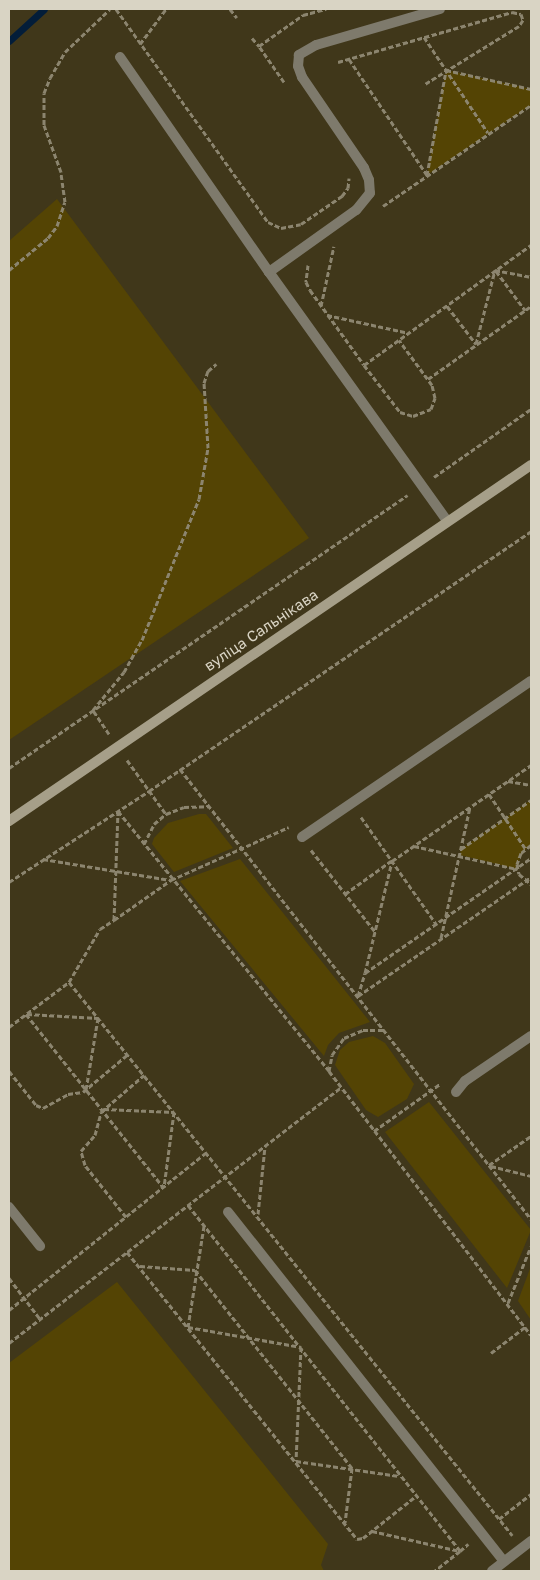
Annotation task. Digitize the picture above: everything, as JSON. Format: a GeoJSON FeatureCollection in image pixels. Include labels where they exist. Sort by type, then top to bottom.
{"type":"FeatureCollection","features":[{"type":"Feature","properties":{"kind":"street","name":"вуліца Сальнікава"},"geometry":{"type":"LineString","coordinates":[[9,821],[531,465]]}},
{"type":"Feature","properties":{"kind":"lane"},"geometry":{"type":"LineString","coordinates":[[269,272],[362,206],[370,193],[369,180],[364,168],[302,77],[298,66],[300,55],[316,45],[440,9]]}},
{"type":"Feature","properties":{"kind":"lane"},"geometry":{"type":"LineString","coordinates":[[120,57],[269,272],[447,521]]}},
{"type":"Feature","properties":{"kind":"lane"},"geometry":{"type":"LineString","coordinates":[[302,837],[531,681]]}},
{"type":"Feature","properties":{"kind":"lane"},"geometry":{"type":"LineString","coordinates":[[456,1092],[465,1081],[531,1036]]}},
{"type":"Feature","properties":{"kind":"lane"},"geometry":{"type":"LineString","coordinates":[[9,1207],[40,1246]]}},
{"type":"Feature","properties":{"kind":"lane"},"geometry":{"type":"LineString","coordinates":[[228,1212],[504,1561]]}},
{"type":"Feature","properties":{"kind":"lane"},"geometry":{"type":"LineString","coordinates":[[492,1571],[531,1540]]}},
{"type":"Feature","properties":{"kind":"path"},"geometry":{"type":"LineString","coordinates":[[9,270],[48,238],[57,226],[65,202],[61,172],[44,125],[44,93],[65,52],[110,9]]}},
{"type":"Feature","properties":{"kind":"path"},"geometry":{"type":"LineString","coordinates":[[116,9],[263,216],[275,226],[288,228],[301,224],[342,196],[348,188],[348,174]]}},
{"type":"Feature","properties":{"kind":"path"},"geometry":{"type":"LineString","coordinates":[[140,44],[166,9]]}},
{"type":"Feature","properties":{"kind":"path"},"geometry":{"type":"LineString","coordinates":[[230,9],[237,18]]}},
{"type":"Feature","properties":{"kind":"path"},"geometry":{"type":"LineString","coordinates":[[258,46],[303,15],[326,9]]}},
{"type":"Feature","properties":{"kind":"path"},"geometry":{"type":"LineString","coordinates":[[338,62],[512,12],[522,14],[523,20],[519,26],[425,84]]}},
{"type":"Feature","properties":{"kind":"path"},"geometry":{"type":"LineString","coordinates":[[424,37],[488,134]]}},
{"type":"Feature","properties":{"kind":"path"},"geometry":{"type":"LineString","coordinates":[[252,38],[286,84]]}},
{"type":"Feature","properties":{"kind":"path"},"geometry":{"type":"LineString","coordinates":[[349,59],[427,176]]}},
{"type":"Feature","properties":{"kind":"path"},"geometry":{"type":"LineString","coordinates":[[446,70],[531,89]]}},
{"type":"Feature","properties":{"kind":"path"},"geometry":{"type":"LineString","coordinates":[[427,176],[446,70]]}},
{"type":"Feature","properties":{"kind":"path"},"geometry":{"type":"LineString","coordinates":[[381,207],[531,105]]}},
{"type":"Feature","properties":{"kind":"path"},"geometry":{"type":"LineString","coordinates":[[321,307],[335,239],[330,243]]}},
{"type":"Feature","properties":{"kind":"path"},"geometry":{"type":"LineString","coordinates":[[364,365],[531,245]]}},
{"type":"Feature","properties":{"kind":"path"},"geometry":{"type":"LineString","coordinates":[[312,258],[308,265],[306,282],[321,307],[394,406],[406,415],[420,415],[434,404],[435,392],[399,340]]}},
{"type":"Feature","properties":{"kind":"path"},"geometry":{"type":"LineString","coordinates":[[495,270],[531,277]]}},
{"type":"Feature","properties":{"kind":"path"},"geometry":{"type":"LineString","coordinates":[[495,270],[525,310]]}},
{"type":"Feature","properties":{"kind":"path"},"geometry":{"type":"LineString","coordinates":[[476,345],[495,270]]}},
{"type":"Feature","properties":{"kind":"path"},"geometry":{"type":"LineString","coordinates":[[447,306],[476,345]]}},
{"type":"Feature","properties":{"kind":"path"},"geometry":{"type":"LineString","coordinates":[[428,380],[531,306]]}},
{"type":"Feature","properties":{"kind":"path"},"geometry":{"type":"LineString","coordinates":[[327,315],[410,333]]}},
{"type":"Feature","properties":{"kind":"path"},"geometry":{"type":"LineString","coordinates":[[93,710],[124,672],[142,640],[199,500],[208,448],[204,383],[208,371],[216,364]]}},
{"type":"Feature","properties":{"kind":"path"},"geometry":{"type":"LineString","coordinates":[[9,768],[531,410]]}},
{"type":"Feature","properties":{"kind":"path"},"geometry":{"type":"LineString","coordinates":[[9,882],[149,791],[531,530]]}},
{"type":"Feature","properties":{"kind":"path"},"geometry":{"type":"LineString","coordinates":[[93,710],[166,814]]}},
{"type":"Feature","properties":{"kind":"path"},"geometry":{"type":"LineString","coordinates":[[441,938],[470,807],[531,765]]}},
{"type":"Feature","properties":{"kind":"path"},"geometry":{"type":"LineString","coordinates":[[180,769],[531,1220]]}},
{"type":"Feature","properties":{"kind":"path"},"geometry":{"type":"LineString","coordinates":[[345,894],[507,781],[531,785]]}},
{"type":"Feature","properties":{"kind":"path"},"geometry":{"type":"LineString","coordinates":[[488,794],[525,848]]}},
{"type":"Feature","properties":{"kind":"path"},"geometry":{"type":"LineString","coordinates":[[461,849],[531,800]]}},
{"type":"Feature","properties":{"kind":"path"},"geometry":{"type":"LineString","coordinates":[[351,804],[437,925]]}},
{"type":"Feature","properties":{"kind":"path"},"geometry":{"type":"LineString","coordinates":[[144,845],[154,824],[166,814],[184,807],[209,806]]}},
{"type":"Feature","properties":{"kind":"path"},"geometry":{"type":"LineString","coordinates":[[118,811],[171,880],[329,1071],[531,1335]]}},
{"type":"Feature","properties":{"kind":"path"},"geometry":{"type":"LineString","coordinates":[[114,920],[118,811]]}},
{"type":"Feature","properties":{"kind":"path"},"geometry":{"type":"LineString","coordinates":[[302,837],[376,933]]}},
{"type":"Feature","properties":{"kind":"path"},"geometry":{"type":"LineString","coordinates":[[531,845],[525,848],[518,858],[517,869],[525,881],[531,884]]}},
{"type":"Feature","properties":{"kind":"path"},"geometry":{"type":"LineString","coordinates":[[414,846],[517,869]]}},
{"type":"Feature","properties":{"kind":"path"},"geometry":{"type":"LineString","coordinates":[[365,973],[437,925],[531,858]]}},
{"type":"Feature","properties":{"kind":"path"},"geometry":{"type":"LineString","coordinates":[[42,859],[115,873],[171,880]]}},
{"type":"Feature","properties":{"kind":"path"},"geometry":{"type":"LineString","coordinates":[[358,996],[376,933],[392,861]]}},
{"type":"Feature","properties":{"kind":"path"},"geometry":{"type":"LineString","coordinates":[[358,996],[531,877]]}},
{"type":"Feature","properties":{"kind":"path"},"geometry":{"type":"LineString","coordinates":[[68,982],[100,929],[171,880]]}},
{"type":"Feature","properties":{"kind":"path"},"geometry":{"type":"LineString","coordinates":[[86,1090],[98,1018],[26,1014],[86,1090],[103,1109],[164,1188]]}},
{"type":"Feature","properties":{"kind":"path"},"geometry":{"type":"LineString","coordinates":[[329,1071],[332,1055],[344,1038],[363,1030],[383,1030]]}},
{"type":"Feature","properties":{"kind":"path"},"geometry":{"type":"LineString","coordinates":[[9,1071],[36,1104],[43,1108],[63,1096],[86,1090],[127,1055]]}},
{"type":"Feature","properties":{"kind":"path"},"geometry":{"type":"LineString","coordinates":[[126,1217],[82,1160],[81,1151],[96,1135],[99,1116],[103,1109],[144,1075]]}},
{"type":"Feature","properties":{"kind":"path"},"geometry":{"type":"LineString","coordinates":[[9,1342],[341,1087]]}},
{"type":"Feature","properties":{"kind":"path"},"geometry":{"type":"LineString","coordinates":[[374,1131],[431,1091]]}},
{"type":"Feature","properties":{"kind":"path"},"geometry":{"type":"LineString","coordinates":[[103,1109],[174,1112],[164,1188]]}},
{"type":"Feature","properties":{"kind":"path"},"geometry":{"type":"LineString","coordinates":[[489,1165],[531,1136]]}},
{"type":"Feature","properties":{"kind":"path"},"geometry":{"type":"LineString","coordinates":[[258,1215],[265,1145]]}},
{"type":"Feature","properties":{"kind":"path"},"geometry":{"type":"LineString","coordinates":[[9,1310],[207,1152]]}},
{"type":"Feature","properties":{"kind":"path"},"geometry":{"type":"LineString","coordinates":[[489,1165],[531,1176]]}},
{"type":"Feature","properties":{"kind":"path"},"geometry":{"type":"LineString","coordinates":[[188,1204],[460,1551]]}},
{"type":"Feature","properties":{"kind":"path"},"geometry":{"type":"LineString","coordinates":[[188,1327],[195,1270],[204,1225]]}},
{"type":"Feature","properties":{"kind":"path"},"geometry":{"type":"LineString","coordinates":[[508,1304],[531,1246]]}},
{"type":"Feature","properties":{"kind":"path"},"geometry":{"type":"LineString","coordinates":[[127,1252],[357,1539],[371,1531],[416,1496]]}},
{"type":"Feature","properties":{"kind":"path"},"geometry":{"type":"LineString","coordinates":[[139,1266],[195,1270],[352,1468],[345,1524]]}},
{"type":"Feature","properties":{"kind":"path"},"geometry":{"type":"LineString","coordinates":[[9,1278],[40,1318]]}},
{"type":"Feature","properties":{"kind":"path"},"geometry":{"type":"LineString","coordinates":[[188,1327],[246,1335],[301,1347]]}},
{"type":"Feature","properties":{"kind":"path"},"geometry":{"type":"LineString","coordinates":[[490,1353],[525,1327]]}},
{"type":"Feature","properties":{"kind":"path"},"geometry":{"type":"LineString","coordinates":[[296,1461],[301,1347]]}},
{"type":"Feature","properties":{"kind":"path"},"geometry":{"type":"LineString","coordinates":[[296,1461],[400,1476]]}},
{"type":"Feature","properties":{"kind":"path"},"geometry":{"type":"LineString","coordinates":[[500,1519],[531,1494]]}},
{"type":"Feature","properties":{"kind":"path"},"geometry":{"type":"LineString","coordinates":[[371,1531],[460,1551]]}},
{"type":"Feature","properties":{"kind":"path"},"geometry":{"type":"LineString","coordinates":[[434,1571],[460,1551]]}},
{"type":"Feature","properties":{"kind":"shaded area"},"geometry":{"type":"Polygon","coordinates":[[[446,70],[531,89],[531,105],[427,175],[446,70]]]}},
{"type":"Feature","properties":{"kind":"shaded area"},"geometry":{"type":"Polygon","coordinates":[[[57,199],[309,538],[9,740],[9,241],[57,199]]]}},
{"type":"Feature","properties":{"kind":"shaded area"},"geometry":{"type":"Polygon","coordinates":[[[531,800],[531,845],[521,853],[517,869],[460,855],[461,849],[531,800]]]}},
{"type":"Feature","properties":{"kind":"shaded area"},"geometry":{"type":"Polygon","coordinates":[[[199,814],[206,814],[233,848],[174,872],[152,844],[154,838],[168,823],[199,814]]]}},
{"type":"Feature","properties":{"kind":"shaded area"},"geometry":{"type":"Polygon","coordinates":[[[240,859],[370,1022],[339,1033],[328,1045],[324,1056],[180,881],[240,859]]]}},
{"type":"Feature","properties":{"kind":"shaded area"},"geometry":{"type":"Polygon","coordinates":[[[373,1036],[385,1043],[414,1084],[407,1099],[378,1117],[366,1110],[335,1065],[340,1050],[349,1042],[373,1036]]]}},
{"type":"Feature","properties":{"kind":"shaded area"},"geometry":{"type":"Polygon","coordinates":[[[429,1102],[531,1230],[507,1288],[385,1132],[429,1102]]]}},
{"type":"Feature","properties":{"kind":"shaded area"},"geometry":{"type":"Polygon","coordinates":[[[531,1266],[531,1320],[518,1301],[531,1266]]]}},
{"type":"Feature","properties":{"kind":"shaded area"},"geometry":{"type":"Polygon","coordinates":[[[117,1282],[328,1544],[321,1565],[324,1571],[9,1571],[9,1363],[117,1282]]]}},
{"type":"Feature","properties":{"kind":"waterway"},"geometry":{"type":"LineString","coordinates":[[9,41],[44,9]]}}]}
